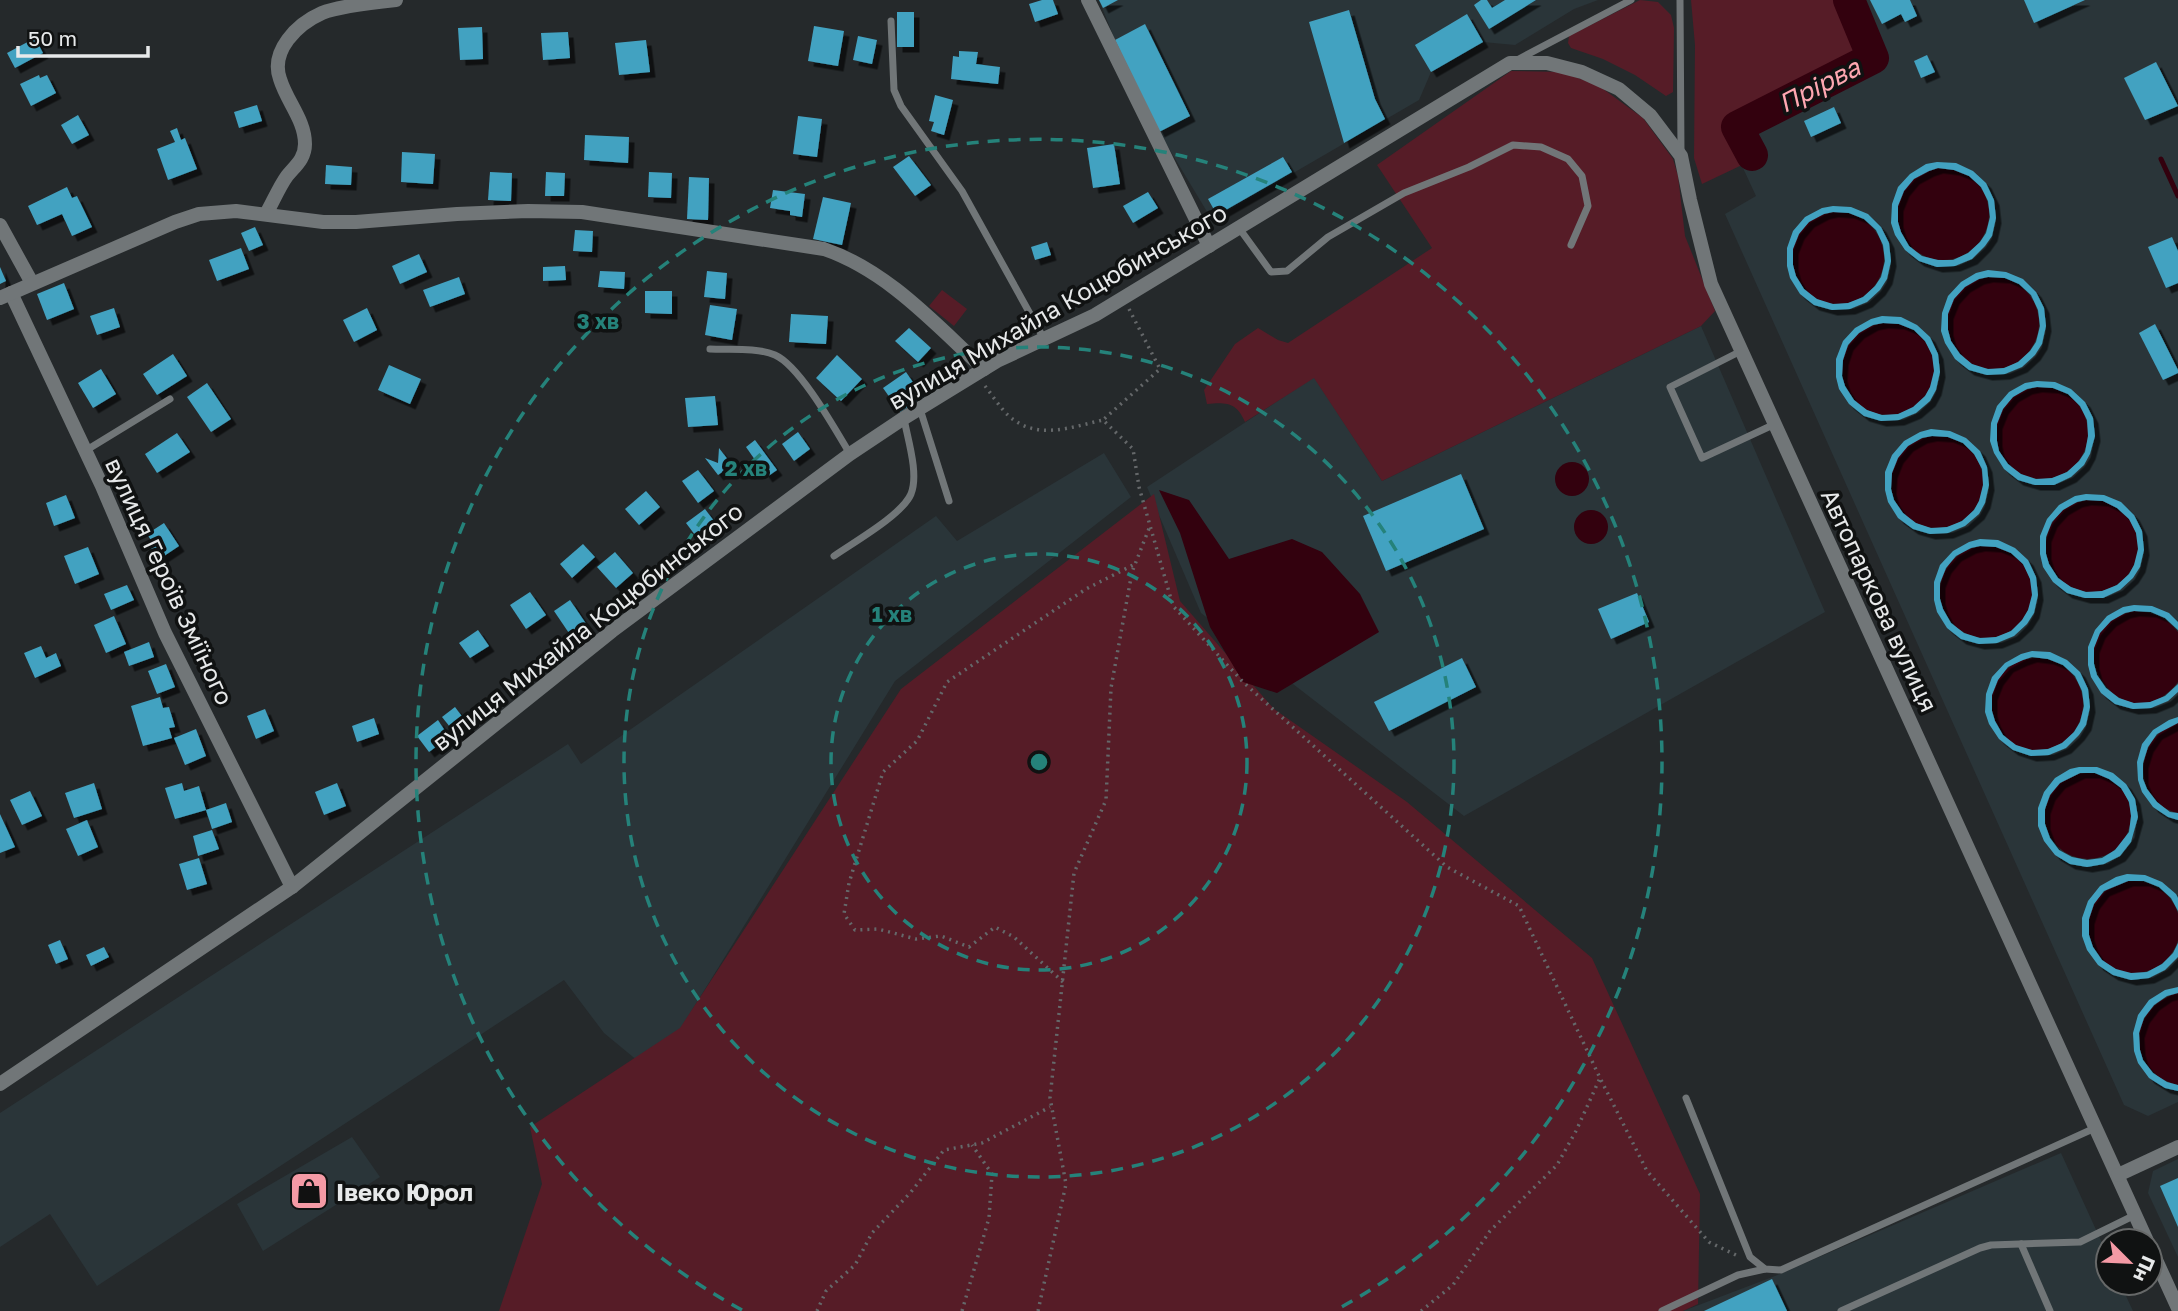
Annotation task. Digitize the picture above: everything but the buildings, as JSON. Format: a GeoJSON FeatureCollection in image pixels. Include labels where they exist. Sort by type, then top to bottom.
{"type":"FeatureCollection","features":[{"type":"Feature","properties":{"kind":"street"},"geometry":{"type":"LineString","coordinates":[[266,214],[287,177],[300,163],[305,147],[303,129],[280,80],[277,62],[284,44],[303,24],[323,13],[376,1],[396,0]]}},
{"type":"Feature","properties":{"kind":"street"},"geometry":{"type":"LineString","coordinates":[[1088,0],[1209,246]]}},
{"type":"Feature","properties":{"kind":"street","name":"вулиця Михайла Коцюбинського"},"geometry":{"type":"LineString","coordinates":[[0,1084],[292,887],[612,631],[850,454],[980,372],[1095,315],[1510,63]]}},
{"type":"Feature","properties":{"kind":"street","name":"Автопаркова вулиця"},"geometry":{"type":"LineString","coordinates":[[1510,63],[1547,63],[1582,72],[1619,89],[1650,115],[1681,156],[1711,284],[2141,1227]]}},
{"type":"Feature","properties":{"kind":"street"},"geometry":{"type":"LineString","coordinates":[[6,295],[199,214],[236,211],[323,222],[356,222],[492,212],[582,212],[824,248],[845,256],[880,276],[980,372]]}},
{"type":"Feature","properties":{"kind":"street"},"geometry":{"type":"LineString","coordinates":[[0,225],[32,283]]}},
{"type":"Feature","properties":{"kind":"street","name":"вулиця Героїв Зміїного"},"geometry":{"type":"LineString","coordinates":[[6,295],[85,451],[165,634],[292,887]]}},
{"type":"Feature","properties":{"kind":"street"},"geometry":{"type":"LineString","coordinates":[[2118,1175],[2178,1147]]}},
{"type":"Feature","properties":{"kind":"street"},"geometry":{"type":"LineString","coordinates":[[2164,1278],[2178,1308]]}},
{"type":"Feature","properties":{"kind":"lane"},"geometry":{"type":"LineString","coordinates":[[1510,63],[1631,0]]}},
{"type":"Feature","properties":{"kind":"lane"},"geometry":{"type":"LineString","coordinates":[[1680,0],[1681,156]]}},
{"type":"Feature","properties":{"kind":"lane"},"geometry":{"type":"LineString","coordinates":[[891,21],[896,96],[962,191],[1044,339]]}},
{"type":"Feature","properties":{"kind":"lane"},"geometry":{"type":"LineString","coordinates":[[1238,228],[1271,272],[1287,271],[1328,237],[1404,193],[1469,167],[1513,145],[1541,147],[1568,159],[1582,176],[1588,206],[1571,246]]}},
{"type":"Feature","properties":{"kind":"lane"},"geometry":{"type":"LineString","coordinates":[[710,349],[764,352],[776,355],[789,364],[850,454]]}},
{"type":"Feature","properties":{"kind":"lane"},"geometry":{"type":"LineString","coordinates":[[1742,351],[1670,387],[1702,458],[1775,424]]}},
{"type":"Feature","properties":{"kind":"lane"},"geometry":{"type":"LineString","coordinates":[[85,451],[170,399]]}},
{"type":"Feature","properties":{"kind":"lane"},"geometry":{"type":"LineString","coordinates":[[920,408],[949,501]]}},
{"type":"Feature","properties":{"kind":"lane"},"geometry":{"type":"LineString","coordinates":[[834,556],[895,514],[911,495],[914,469],[904,418]]}},
{"type":"Feature","properties":{"kind":"lane"},"geometry":{"type":"LineString","coordinates":[[1686,1098],[1750,1257],[1765,1269]]}},
{"type":"Feature","properties":{"kind":"lane"},"geometry":{"type":"LineString","coordinates":[[1662,1311],[1738,1275],[1765,1269],[1781,1270],[2096,1128]]}},
{"type":"Feature","properties":{"kind":"lane"},"geometry":{"type":"LineString","coordinates":[[1841,1311],[1980,1248],[1991,1245],[2080,1242],[2136,1215]]}},
{"type":"Feature","properties":{"kind":"lane"},"geometry":{"type":"LineString","coordinates":[[2021,1244],[2050,1311]]}},
{"type":"Feature","properties":{"kind":"path"},"geometry":{"type":"LineString","coordinates":[[980,372],[1007,415],[1021,425],[1045,432],[1103,420],[1160,369],[1123,298]]}},
{"type":"Feature","properties":{"kind":"path"},"geometry":{"type":"LineString","coordinates":[[1103,420],[1133,450],[1139,487],[1173,606],[1243,682],[1447,867],[1519,906],[1647,1171],[1709,1242],[1765,1269]]}},
{"type":"Feature","properties":{"kind":"path"},"geometry":{"type":"LineString","coordinates":[[1038,1311],[1066,1184],[1050,1098],[1074,873],[1106,800],[1111,688],[1132,572],[1150,526]]}},
{"type":"Feature","properties":{"kind":"path"},"geometry":{"type":"LineString","coordinates":[[1063,982],[1014,937],[995,927],[969,947],[941,936],[916,939],[878,929],[855,930],[844,914],[845,904],[883,772],[917,741],[947,682],[1086,589],[1135,564]]}},
{"type":"Feature","properties":{"kind":"path"},"geometry":{"type":"LineString","coordinates":[[1421,1311],[1453,1285],[1490,1231],[1557,1165],[1600,1078]]}},
{"type":"Feature","properties":{"kind":"path"},"geometry":{"type":"LineString","coordinates":[[817,1311],[826,1291],[855,1265],[872,1233],[911,1192],[944,1150],[982,1143],[1051,1107]]}},
{"type":"Feature","properties":{"kind":"path"},"geometry":{"type":"LineString","coordinates":[[962,1311],[989,1218],[992,1174],[972,1144]]}},
{"type":"Feature","properties":{"kind":"shaded area"},"geometry":{"type":"Polygon","coordinates":[[[1099,0],[1598,0],[1574,9],[1515,45],[1483,42],[1431,72],[1419,100],[1212,220],[1159,132],[1099,0]]]}},
{"type":"Feature","properties":{"kind":"shaded area"},"geometry":{"type":"Polygon","coordinates":[[[1640,0],[1658,2],[1671,15],[1674,28],[1673,92],[1666,96],[1635,75],[1603,59],[1571,48],[1568,43],[1569,36],[1640,0]]]}},
{"type":"Feature","properties":{"kind":"shaded area"},"geometry":{"type":"Polygon","coordinates":[[[1691,0],[1864,0],[1885,53],[1856,71],[1857,74],[1814,96],[1733,146],[1742,165],[1702,184],[1694,158],[1695,45],[1691,0]]]}},
{"type":"Feature","properties":{"kind":"shaded area"},"geometry":{"type":"Polygon","coordinates":[[[1823,0],[2178,0],[2178,1102],[2148,1116],[2124,1105],[1725,214],[1756,196],[1730,140],[1823,0]]]}},
{"type":"Feature","properties":{"kind":"shaded area"},"geometry":{"type":"Polygon","coordinates":[[[1511,71],[1562,72],[1599,86],[1643,118],[1673,159],[1678,176],[1685,236],[1715,311],[1701,326],[1382,481],[1314,378],[1245,422],[1235,407],[1220,403],[1207,404],[1204,390],[1235,344],[1258,328],[1288,343],[1432,248],[1377,165],[1511,71]]]}},
{"type":"Feature","properties":{"kind":"shaded area"},"geometry":{"type":"Polygon","coordinates":[[[1943,168],[1961,172],[1975,182],[1985,196],[1989,214],[1985,232],[1975,246],[1961,256],[1943,260],[1925,256],[1911,246],[1901,232],[1897,214],[1901,196],[1911,182],[1925,172],[1943,168]]]}},
{"type":"Feature","properties":{"kind":"shaded area"},"geometry":{"type":"Polygon","coordinates":[[[1838,212],[1856,216],[1870,226],[1880,240],[1884,258],[1880,276],[1870,290],[1856,300],[1838,304],[1820,300],[1806,290],[1796,276],[1792,258],[1796,240],[1806,226],[1820,216],[1838,212]]]}},
{"type":"Feature","properties":{"kind":"shaded area"},"geometry":{"type":"Polygon","coordinates":[[[1993,277],[2011,281],[2025,291],[2035,305],[2039,323],[2035,341],[2025,355],[2011,365],[1993,369],[1975,365],[1961,355],[1951,341],[1947,323],[1951,305],[1961,291],[1975,281],[1993,277]]]}},
{"type":"Feature","properties":{"kind":"shaded area"},"geometry":{"type":"Polygon","coordinates":[[[942,290],[967,309],[954,326],[929,306],[942,290]]]}},
{"type":"Feature","properties":{"kind":"shaded area"},"geometry":{"type":"Polygon","coordinates":[[[1888,323],[1906,327],[1920,337],[1930,351],[1934,369],[1930,387],[1920,401],[1906,411],[1888,415],[1870,411],[1856,401],[1846,387],[1842,369],[1846,351],[1856,337],[1870,327],[1888,323]]]}},
{"type":"Feature","properties":{"kind":"shaded area"},"geometry":{"type":"Polygon","coordinates":[[[1701,326],[1825,612],[1464,816],[1201,613],[1147,487],[1314,377],[1382,481],[1701,326]]]}},
{"type":"Feature","properties":{"kind":"shaded area"},"geometry":{"type":"Polygon","coordinates":[[[2042,387],[2060,391],[2074,401],[2084,415],[2088,433],[2084,451],[2074,465],[2060,475],[2042,479],[2024,475],[2010,465],[2000,451],[1996,433],[2000,415],[2010,401],[2024,391],[2042,387]]]}},
{"type":"Feature","properties":{"kind":"shaded area"},"geometry":{"type":"Polygon","coordinates":[[[1937,436],[1955,440],[1969,450],[1979,464],[1983,482],[1979,500],[1969,514],[1955,524],[1937,528],[1919,524],[1905,514],[1895,500],[1891,482],[1895,464],[1905,450],[1919,440],[1937,436]]]}},
{"type":"Feature","properties":{"kind":"shaded area"},"geometry":{"type":"Polygon","coordinates":[[[1104,453],[1131,497],[895,681],[673,1041],[644,1066],[604,1033],[564,980],[97,1286],[50,1214],[0,1247],[0,1113],[568,744],[581,764],[936,516],[957,541],[1104,453]]]}},
{"type":"Feature","properties":{"kind":"shaded area"},"geometry":{"type":"Polygon","coordinates":[[[1572,462],[1584,467],[1589,479],[1584,491],[1572,496],[1560,491],[1555,479],[1560,467],[1572,462]]]}},
{"type":"Feature","properties":{"kind":"shaded area"},"geometry":{"type":"Polygon","coordinates":[[[1159,490],[1189,500],[1229,559],[1292,539],[1322,552],[1360,594],[1379,632],[1277,693],[1243,682],[1210,627],[1180,533],[1159,490]]]}},
{"type":"Feature","properties":{"kind":"shaded area"},"geometry":{"type":"Polygon","coordinates":[[[1154,494],[1180,601],[1274,709],[1407,802],[1592,958],[1700,1194],[1698,1304],[1683,1311],[499,1311],[542,1184],[530,1127],[680,1028],[901,689],[1154,494]]]}},
{"type":"Feature","properties":{"kind":"shaded area"},"geometry":{"type":"Polygon","coordinates":[[[2092,500],[2110,504],[2124,514],[2134,528],[2138,546],[2134,564],[2124,578],[2110,588],[2092,592],[2074,588],[2060,578],[2050,564],[2046,546],[2050,528],[2060,514],[2074,504],[2092,500]]]}},
{"type":"Feature","properties":{"kind":"shaded area"},"geometry":{"type":"Polygon","coordinates":[[[1591,510],[1603,515],[1608,527],[1603,539],[1591,544],[1579,539],[1574,527],[1579,515],[1591,510]]]}},
{"type":"Feature","properties":{"kind":"shaded area"},"geometry":{"type":"Polygon","coordinates":[[[1986,546],[2004,550],[2018,560],[2028,574],[2032,592],[2028,610],[2018,624],[2004,634],[1986,638],[1968,634],[1954,624],[1944,610],[1940,592],[1944,574],[1954,560],[1968,550],[1986,546]]]}},
{"type":"Feature","properties":{"kind":"shaded area"},"geometry":{"type":"Polygon","coordinates":[[[2134,611],[2159,616],[2178,632],[2178,682],[2157,700],[2135,703],[2116,696],[2102,681],[2094,661],[2096,641],[2108,623],[2134,611]]]}},
{"type":"Feature","properties":{"kind":"shaded area"},"geometry":{"type":"Polygon","coordinates":[[[2037,658],[2055,662],[2069,672],[2079,686],[2083,704],[2079,722],[2069,736],[2055,746],[2037,750],[2019,746],[2005,736],[1995,722],[1991,704],[1995,686],[2005,672],[2019,662],[2037,658]]]}},
{"type":"Feature","properties":{"kind":"shaded area"},"geometry":{"type":"Polygon","coordinates":[[[2178,723],[2178,813],[2163,807],[2152,796],[2145,783],[2144,769],[2146,754],[2152,741],[2163,730],[2178,723]]]}},
{"type":"Feature","properties":{"kind":"shaded area"},"geometry":{"type":"Polygon","coordinates":[[[2088,773],[2105,776],[2119,785],[2128,799],[2131,816],[2128,833],[2119,847],[2105,856],[2088,859],[2071,856],[2057,847],[2048,833],[2045,816],[2048,799],[2057,785],[2071,776],[2088,773]]]}},
{"type":"Feature","properties":{"kind":"shaded area"},"geometry":{"type":"Polygon","coordinates":[[[2134,881],[2152,885],[2166,895],[2176,909],[2180,927],[2176,945],[2166,959],[2152,969],[2134,973],[2116,969],[2102,959],[2092,945],[2088,927],[2092,909],[2102,895],[2116,885],[2134,881]]]}},
{"type":"Feature","properties":{"kind":"shaded area"},"geometry":{"type":"Polygon","coordinates":[[[2178,993],[2178,1085],[2161,1078],[2148,1067],[2141,1054],[2139,1039],[2149,1011],[2161,1000],[2178,993]]]}},
{"type":"Feature","properties":{"kind":"shaded area","name":"Івеко Юрол"},"geometry":{"type":"Polygon","coordinates":[[[352,1137],[380,1177],[263,1251],[237,1204],[352,1137]]]}},
{"type":"Feature","properties":{"kind":"shaded area"},"geometry":{"type":"Polygon","coordinates":[[[2061,1153],[2095,1227],[2094,1297],[2126,1297],[2133,1311],[1683,1311],[1775,1276],[2061,1153]]]}},
{"type":"Feature","properties":{"kind":"shaded area"},"geometry":{"type":"Polygon","coordinates":[[[2178,1159],[2178,1257],[2148,1193],[2153,1171],[2178,1159]]]}},
{"type":"Feature","properties":{"kind":"waterway","name":"Прірва"},"geometry":{"type":"LineString","coordinates":[[1752,155],[1737,127],[1873,58],[1849,0]]}},
{"type":"Feature","properties":{"kind":"waterway"},"geometry":{"type":"LineString","coordinates":[[2161,159],[2178,196]]}},
{"type":"Feature","properties":{"kind":"place","name":"Івеко Юрол"},"geometry":{"type":"Point","coordinates":[309,1191]}}]}
